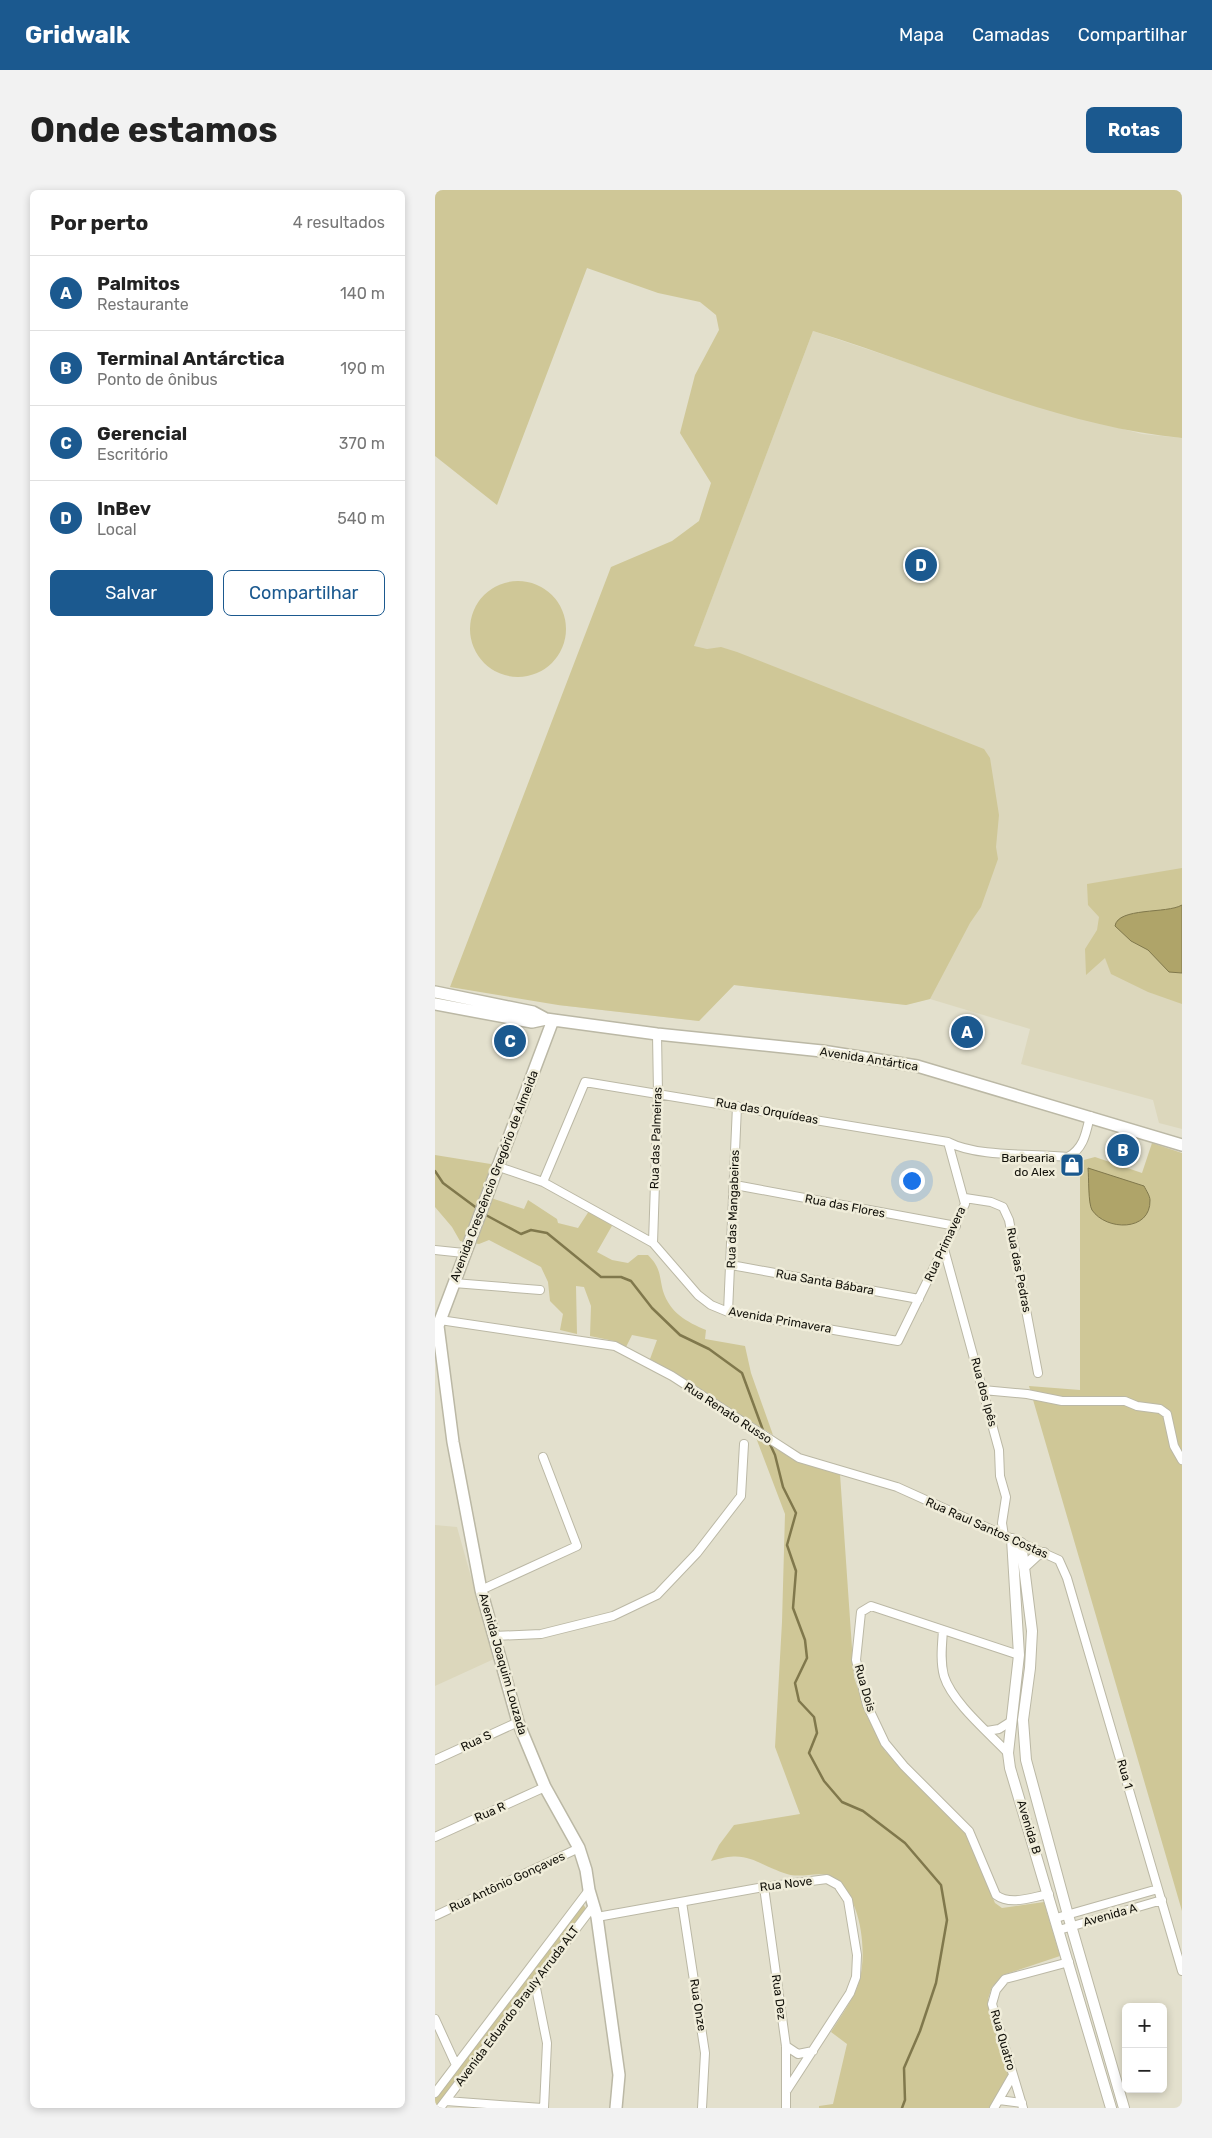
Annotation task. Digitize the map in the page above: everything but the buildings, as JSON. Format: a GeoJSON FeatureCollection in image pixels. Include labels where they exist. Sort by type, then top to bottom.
{"type":"FeatureCollection","features":[{"type":"Feature","properties":{"kind":"main road","name":"Avenida Antártica"},"geometry":{"type":"LineString","coordinates":[[435,992],[533,1012],[550,1019],[657,1034],[822,1052],[909,1064],[1091,1116],[1182,1145]]}},
{"type":"Feature","properties":{"kind":"main road","name":"Avenida Antártica"},"geometry":{"type":"LineString","coordinates":[[435,1004],[532,1022],[550,1019]]}},
{"type":"Feature","properties":{"kind":"main road","name":"Avenida Crescêncio Gregório de Almeida"},"geometry":{"type":"LineString","coordinates":[[438,1326],[550,1019]]}},
{"type":"Feature","properties":{"kind":"main road","name":"Avenida Joaquim Louzada"},"geometry":{"type":"LineString","coordinates":[[438,1326],[453,1442],[481,1590],[518,1722],[545,1787],[579,1848],[597,1918],[619,2075],[616,2108]]}},
{"type":"Feature","properties":{"kind":"street","name":"Rua das Palmeiras"},"geometry":{"type":"LineString","coordinates":[[653,1243],[658,1093],[657,1034]]}},
{"type":"Feature","properties":{"kind":"street","name":"Rua das Orquídeas"},"geometry":{"type":"LineString","coordinates":[[543,1182],[585,1082],[948,1142],[959,1148],[976,1151],[1068,1157],[1077,1152],[1083,1142],[1091,1116]]}},
{"type":"Feature","properties":{"kind":"street","name":"Rua das Mangabeiras"},"geometry":{"type":"LineString","coordinates":[[728,1312],[737,1106]]}},
{"type":"Feature","properties":{"kind":"street","name":"Rua Primavera"},"geometry":{"type":"LineString","coordinates":[[898,1341],[956,1226],[965,1204],[965,1198],[948,1142]]}},
{"type":"Feature","properties":{"kind":"street","name":"Avenida Primavera"},"geometry":{"type":"LineString","coordinates":[[496,1166],[543,1182],[653,1243],[698,1295],[711,1306],[728,1312],[898,1341]]}},
{"type":"Feature","properties":{"kind":"street","name":"Rua das Flores"},"geometry":{"type":"LineString","coordinates":[[735,1185],[956,1226]]}},
{"type":"Feature","properties":{"kind":"street","name":"Rua das Pedras"},"geometry":{"type":"LineString","coordinates":[[965,1198],[991,1202],[1003,1207],[1009,1220],[1038,1373]]}},
{"type":"Feature","properties":{"kind":"street","name":"Rua dos Ipês"},"geometry":{"type":"LineString","coordinates":[[944,1249],[999,1450],[1000,1476],[1006,1491],[1002,1523],[1012,1539]]}},
{"type":"Feature","properties":{"kind":"street"},"geometry":{"type":"LineString","coordinates":[[435,1250],[465,1254]]}},
{"type":"Feature","properties":{"kind":"street","name":"Rua Santa Bábara"},"geometry":{"type":"LineString","coordinates":[[731,1264],[919,1299]]}},
{"type":"Feature","properties":{"kind":"street"},"geometry":{"type":"LineString","coordinates":[[454,1282],[540,1290]]}},
{"type":"Feature","properties":{"kind":"street","name":"Rua Renato Russo"},"geometry":{"type":"LineString","coordinates":[[438,1326],[561,1338],[615,1346],[672,1376],[799,1458],[897,1488]]}},
{"type":"Feature","properties":{"kind":"street"},"geometry":{"type":"LineString","coordinates":[[983,1390],[1027,1394],[1062,1401],[1125,1401],[1137,1406],[1160,1409],[1167,1414],[1173,1446],[1182,1460]]}},
{"type":"Feature","properties":{"kind":"street"},"geometry":{"type":"LineString","coordinates":[[494,1636],[541,1634],[613,1616],[657,1595],[697,1553],[741,1496],[744,1444]]}},
{"type":"Feature","properties":{"kind":"street"},"geometry":{"type":"LineString","coordinates":[[481,1590],[577,1546],[543,1456]]}},
{"type":"Feature","properties":{"kind":"street","name":"Rua Raul Santos Costas"},"geometry":{"type":"LineString","coordinates":[[897,1488],[1059,1560],[1067,1578]]}},
{"type":"Feature","properties":{"kind":"street","name":"Avenida B"},"geometry":{"type":"LineString","coordinates":[[1012,1539],[1024,1567],[1032,1631],[1030,1668],[1023,1720],[1026,1760],[1071,1927],[1124,2108]]}},
{"type":"Feature","properties":{"kind":"street","name":"Avenida B"},"geometry":{"type":"LineString","coordinates":[[1012,1539],[1019,1655],[1008,1753],[1010,1768],[1049,1894],[1111,2108]]}},
{"type":"Feature","properties":{"kind":"street"},"geometry":{"type":"LineString","coordinates":[[1024,1567],[1037,1555],[1044,1553]]}},
{"type":"Feature","properties":{"kind":"street","name":"Rua 1"},"geometry":{"type":"LineString","coordinates":[[1067,1578],[1182,1971]]}},
{"type":"Feature","properties":{"kind":"street","name":"Rua Dois"},"geometry":{"type":"LineString","coordinates":[[1019,1655],[871,1606],[861,1612],[856,1660],[867,1705],[885,1743],[969,1831],[996,1895],[1003,1900],[1012,1901],[1049,1894]]}},
{"type":"Feature","properties":{"kind":"street"},"geometry":{"type":"LineString","coordinates":[[943,1630],[941,1657],[945,1677],[956,1697],[1008,1753]]}},
{"type":"Feature","properties":{"kind":"street","name":"Rua S"},"geometry":{"type":"LineString","coordinates":[[435,1760],[518,1722]]}},
{"type":"Feature","properties":{"kind":"street"},"geometry":{"type":"LineString","coordinates":[[987,1731],[999,1729],[1011,1722]]}},
{"type":"Feature","properties":{"kind":"street","name":"Rua R"},"geometry":{"type":"LineString","coordinates":[[435,1837],[545,1787]]}},
{"type":"Feature","properties":{"kind":"street","name":"Rua Antônio Gonçaves"},"geometry":{"type":"LineString","coordinates":[[435,1916],[579,1848]]}},
{"type":"Feature","properties":{"kind":"street","name":"Rua Nove"},"geometry":{"type":"LineString","coordinates":[[597,1918],[764,1887],[827,1879],[838,1885],[848,1900],[857,1955],[856,1976],[850,1992],[787,2090]]}},
{"type":"Feature","properties":{"kind":"street","name":"Rua Dez"},"geometry":{"type":"LineString","coordinates":[[764,1887],[786,2046],[787,2090],[785,2108]]}},
{"type":"Feature","properties":{"kind":"street","name":"Avenida A"},"geometry":{"type":"LineString","coordinates":[[1056,1918],[1158,1888]]}},
{"type":"Feature","properties":{"kind":"street","name":"Avenida Eduardo Brauly Arruda ALT"},"geometry":{"type":"LineString","coordinates":[[435,2093],[589,1890]]}},
{"type":"Feature","properties":{"kind":"street","name":"Avenida A"},"geometry":{"type":"LineString","coordinates":[[1059,1930],[1161,1900]]}},
{"type":"Feature","properties":{"kind":"street","name":"Rua Onze"},"geometry":{"type":"LineString","coordinates":[[682,1902],[705,2053],[702,2108]]}},
{"type":"Feature","properties":{"kind":"street","name":"Avenida Eduardo Brauly Arruda ALT"},"geometry":{"type":"LineString","coordinates":[[440,2108],[594,1905]]}},
{"type":"Feature","properties":{"kind":"street","name":"Rua Quatro"},"geometry":{"type":"LineString","coordinates":[[1022,2106],[993,2004],[996,1990],[1005,1979],[1069,1962]]}},
{"type":"Feature","properties":{"kind":"street"},"geometry":{"type":"LineString","coordinates":[[446,2101],[494,2106],[543,2108],[547,2043],[535,1982]]}},
{"type":"Feature","properties":{"kind":"street"},"geometry":{"type":"LineString","coordinates":[[435,2019],[456,2065]]}},
{"type":"Feature","properties":{"kind":"street"},"geometry":{"type":"LineString","coordinates":[[786,2046],[798,2054],[813,2051]]}},
{"type":"Feature","properties":{"kind":"street"},"geometry":{"type":"LineString","coordinates":[[994,2108],[1013,2075]]}},
{"type":"Feature","properties":{"kind":"street"},"geometry":{"type":"LineString","coordinates":[[999,2100],[1022,2106]]}},
{"type":"Feature","properties":{"kind":"shaded area"},"geometry":{"type":"Polygon","coordinates":[[[435,190],[1182,190],[1182,438],[1135,431],[1042,409],[813,331],[694,646],[707,649],[721,647],[737,652],[984,749],[990,758],[999,815],[996,847],[998,859],[981,907],[970,923],[930,999],[906,1005],[734,985],[699,1021],[558,1005],[450,987],[611,567],[672,541],[699,521],[711,483],[680,433],[695,375],[719,330],[716,315],[700,302],[658,293],[587,268],[497,505],[435,456],[435,190]]]}},
{"type":"Feature","properties":{"kind":"shaded area"},"geometry":{"type":"Polygon","coordinates":[[[813,331],[1043,408],[1142,434],[1182,438],[1182,1129],[1159,1123],[1153,1100],[1021,1064],[1030,1029],[930,999],[906,1005],[734,985],[699,1021],[558,1005],[813,331]]]}},
{"type":"Feature","properties":{"kind":"shaded area"},"geometry":{"type":"Polygon","coordinates":[[[518,581],[536,585],[552,595],[562,611],[566,629],[562,647],[552,663],[536,673],[518,677],[500,673],[484,663],[474,647],[470,629],[474,611],[484,595],[500,585],[518,581]]]}},
{"type":"Feature","properties":{"kind":"shaded area"},"geometry":{"type":"Polygon","coordinates":[[[1182,868],[1182,1004],[1148,992],[1111,974],[1105,958],[1086,975],[1085,949],[1097,930],[1099,917],[1088,905],[1087,884],[1182,868]]]}},
{"type":"Feature","properties":{"kind":"shaded area"},"geometry":{"type":"Polygon","coordinates":[[[1182,905],[1182,973],[1169,972],[1148,950],[1131,941],[1115,926],[1118,920],[1134,913],[1175,908],[1182,905]]]}},
{"type":"Feature","properties":{"kind":"shaded area"},"geometry":{"type":"Polygon","coordinates":[[[1152,1143],[1182,1153],[1182,1911],[1029,1386],[1080,1390],[1080,1161],[1095,1157],[1142,1173],[1152,1143]]]}},
{"type":"Feature","properties":{"kind":"shaded area"},"geometry":{"type":"Polygon","coordinates":[[[435,1155],[503,1166],[491,1198],[524,1209],[528,1200],[557,1219],[558,1223],[578,1228],[589,1211],[613,1224],[597,1252],[612,1260],[628,1263],[638,1255],[648,1255],[657,1268],[666,1299],[680,1316],[706,1330],[705,1339],[745,1346],[751,1373],[773,1435],[650,1359],[657,1340],[632,1335],[626,1347],[614,1341],[590,1336],[591,1306],[584,1287],[576,1286],[577,1334],[560,1330],[563,1314],[550,1301],[548,1282],[541,1267],[489,1240],[479,1244],[460,1241],[452,1227],[435,1207],[435,1155]]]}},
{"type":"Feature","properties":{"kind":"shaded area"},"geometry":{"type":"Polygon","coordinates":[[[1088,1168],[1144,1186],[1150,1200],[1148,1210],[1143,1218],[1136,1223],[1117,1225],[1099,1217],[1091,1207],[1088,1168]]]}},
{"type":"Feature","properties":{"kind":"shaded area"},"geometry":{"type":"Polygon","coordinates":[[[755,1435],[794,1460],[840,1474],[854,1677],[867,1716],[885,1751],[965,1832],[995,1903],[1002,1908],[1044,1902],[1060,1956],[1003,1975],[992,1987],[988,1999],[1009,2073],[991,2108],[819,2108],[819,2106],[833,2104],[847,2044],[831,2032],[854,1995],[862,1970],[863,1955],[860,1925],[850,1896],[842,1885],[827,1875],[798,1876],[787,1874],[743,1857],[734,1856],[711,1861],[719,1845],[734,1825],[800,1814],[775,1747],[782,1622],[785,1514],[755,1435]]]}},
{"type":"Feature","properties":{"kind":"shaded area"},"geometry":{"type":"Polygon","coordinates":[[[435,1525],[457,1527],[494,1659],[435,1686],[435,1525]]]}},
{"type":"Feature","properties":{"kind":"shaded area"},"geometry":{"type":"Polygon","coordinates":[[[583,1904],[587,1910],[435,2108],[435,2096],[583,1904]]]}},
{"type":"Feature","properties":{"kind":"waterway"},"geometry":{"type":"LineString","coordinates":[[435,1171],[443,1183],[478,1209]]}},
{"type":"Feature","properties":{"kind":"waterway"},"geometry":{"type":"LineString","coordinates":[[484,1214],[521,1234],[531,1230],[547,1233],[601,1277],[621,1277],[631,1281],[652,1308],[680,1335],[709,1349],[742,1373],[764,1433]]}},
{"type":"Feature","properties":{"kind":"waterway"},"geometry":{"type":"LineString","coordinates":[[769,1442],[775,1455],[783,1487],[796,1513],[787,1545],[796,1571],[793,1608],[805,1640],[807,1658],[795,1683],[799,1701],[814,1717],[817,1733],[809,1753],[824,1781],[842,1802],[863,1811],[905,1843],[941,1885],[947,1920],[936,1983],[920,2031],[904,2068],[905,2100],[902,2108]]}},
{"type":"Feature","properties":{"kind":"place","name":"InBev"},"geometry":{"type":"Point","coordinates":[921,565]}},
{"type":"Feature","properties":{"kind":"place","name":"Palmitos"},"geometry":{"type":"Point","coordinates":[967,1032]}},
{"type":"Feature","properties":{"kind":"place","name":"Gerencial"},"geometry":{"type":"Point","coordinates":[510,1041]}},
{"type":"Feature","properties":{"kind":"place","name":"Terminal Antárctica"},"geometry":{"type":"Point","coordinates":[1123,1150]}},
{"type":"Feature","properties":{"kind":"place","name":"Barbearia do Alex"},"geometry":{"type":"Point","coordinates":[1072,1165]}}]}
